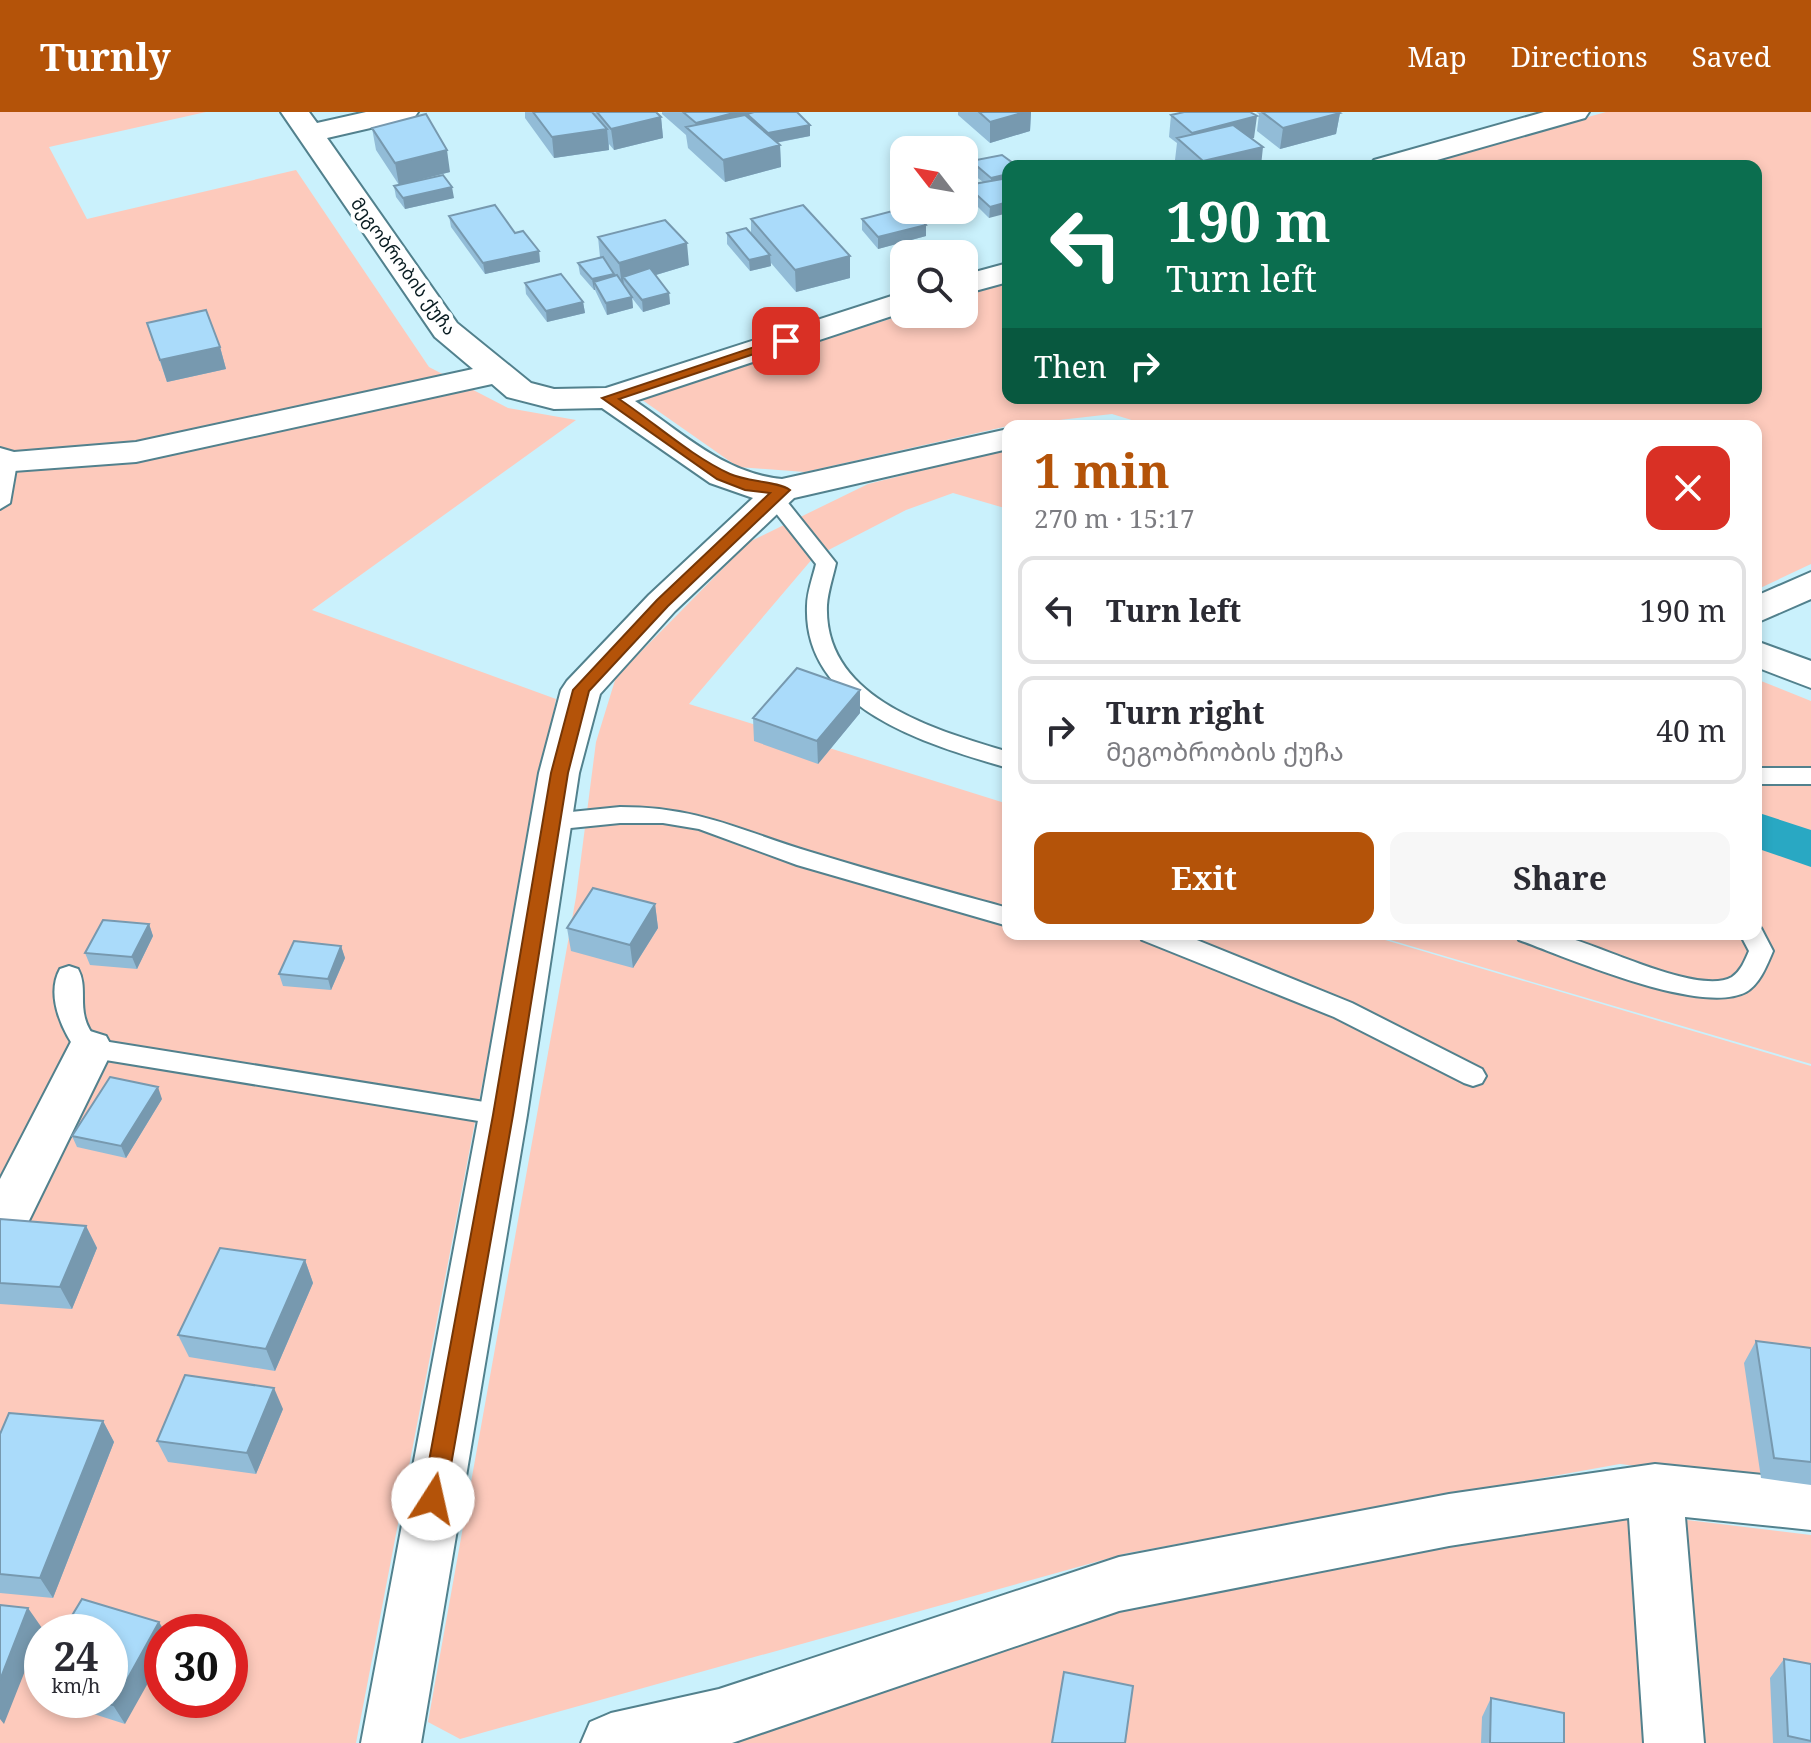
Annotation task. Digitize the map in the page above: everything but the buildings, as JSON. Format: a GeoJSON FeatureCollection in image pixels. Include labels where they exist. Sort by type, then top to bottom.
{"type":"FeatureCollection","features":[{"type":"Feature","properties":{"kind":"street"},"geometry":{"type":"LineString","coordinates":[[302,122],[404,112]]}},
{"type":"Feature","properties":{"kind":"street"},"geometry":{"type":"LineString","coordinates":[[1405,160],[1575,112]]}},
{"type":"Feature","properties":{"kind":"street","name":"მეგობრობის ქუჩა"},"geometry":{"type":"LineString","coordinates":[[302,122],[446,330],[519,390],[554,399],[609,398],[890,307]]}},
{"type":"Feature","properties":{"kind":"street"},"geometry":{"type":"LineString","coordinates":[[978,281],[1002,274]]}},
{"type":"Feature","properties":{"kind":"street"},"geometry":{"type":"LineString","coordinates":[[3,461],[136,452],[498,373]]}},
{"type":"Feature","properties":{"kind":"street"},"geometry":{"type":"LineString","coordinates":[[609,398],[722,476],[778,494],[1002,440]]}},
{"type":"Feature","properties":{"kind":"street"},"geometry":{"type":"LineString","coordinates":[[391,1743],[470,1286],[503,1115],[559,773],[581,690],[662,603],[778,494]]}},
{"type":"Feature","properties":{"kind":"street"},"geometry":{"type":"LineString","coordinates":[[1762,608],[1811,584]]}},
{"type":"Feature","properties":{"kind":"street"},"geometry":{"type":"LineString","coordinates":[[1762,655],[1811,675]]}},
{"type":"Feature","properties":{"kind":"street"},"geometry":{"type":"LineString","coordinates":[[0,1228],[90,1049]]}},
{"type":"Feature","properties":{"kind":"street"},"geometry":{"type":"LineString","coordinates":[[1655,1489],[1674,1743]]}},
{"type":"Feature","properties":{"kind":"street"},"geometry":{"type":"LineString","coordinates":[[611,1743],[719,1718],[1119,1584],[1449,1520],[1655,1489],[1811,1505]]}},
{"type":"Feature","properties":{"kind":"lane"},"geometry":{"type":"LineString","coordinates":[[0,503],[3,461]]}},
{"type":"Feature","properties":{"kind":"lane"},"geometry":{"type":"LineString","coordinates":[[778,494],[826,563],[816,607],[819,634],[835,668],[856,694],[901,725],[1002,758]]}},
{"type":"Feature","properties":{"kind":"lane"},"geometry":{"type":"LineString","coordinates":[[1762,776],[1811,776]]}},
{"type":"Feature","properties":{"kind":"lane"},"geometry":{"type":"LineString","coordinates":[[551,822],[620,815],[663,815],[702,822],[805,859],[1002,915]]}},
{"type":"Feature","properties":{"kind":"lane"},"geometry":{"type":"LineString","coordinates":[[1173,940],[1343,1010],[1473,1076]]}},
{"type":"Feature","properties":{"kind":"lane"},"geometry":{"type":"LineString","coordinates":[[1546,940],[1688,988],[1735,987],[1751,973],[1761,951],[1755,940]]}},
{"type":"Feature","properties":{"kind":"lane"},"geometry":{"type":"LineString","coordinates":[[69,975],[69,1019],[77,1035],[90,1049],[503,1115]]}},
{"type":"Feature","properties":{"kind":"shaded area"},"geometry":{"type":"Polygon","coordinates":[[[0,112],[206,112],[49,147],[87,219],[296,170],[429,367],[508,408],[576,420],[312,610],[556,699],[356,1743],[0,1743],[0,112]]]}},
{"type":"Feature","properties":{"kind":"shaded area"},"geometry":{"type":"Polygon","coordinates":[[[1606,112],[1811,112],[1811,564],[1762,587],[1762,420],[1132,420],[1112,414],[1060,420],[1002,420],[1002,427],[805,472],[738,467],[638,397],[890,319],[890,328],[978,328],[978,292],[1002,285],[1002,404],[1762,404],[1762,160],[1434,160],[1606,112]]]}},
{"type":"Feature","properties":{"kind":"shaded area"},"geometry":{"type":"Polygon","coordinates":[[[1002,450],[1002,507],[953,493],[906,510],[813,558],[689,704],[1002,802],[1002,940],[1385,940],[1811,1066],[1811,1487],[1620,1464],[1128,1553],[460,1739],[428,1722],[576,897],[596,742],[616,677],[749,542],[868,484],[1002,450]]]}},
{"type":"Feature","properties":{"kind":"shaded area"},"geometry":{"type":"Polygon","coordinates":[[[1762,681],[1811,701],[1811,1064],[1390,940],[1762,940],[1762,681]]]}},
{"type":"Feature","properties":{"kind":"shaded area"},"geometry":{"type":"Polygon","coordinates":[[[1654,1516],[1811,1535],[1811,1743],[724,1743],[1134,1603],[1453,1543],[1654,1516]]]}},
{"type":"Feature","properties":{"kind":"waterway"},"geometry":{"type":"LineString","coordinates":[[1762,831],[1811,849]]}},
{"type":"Feature","properties":{"kind":"route"},"geometry":{"type":"LineString","coordinates":[[433,1499],[503,1115],[559,773],[581,690],[662,603],[782,490],[750,487],[722,476],[609,398],[786,341]]}}]}
